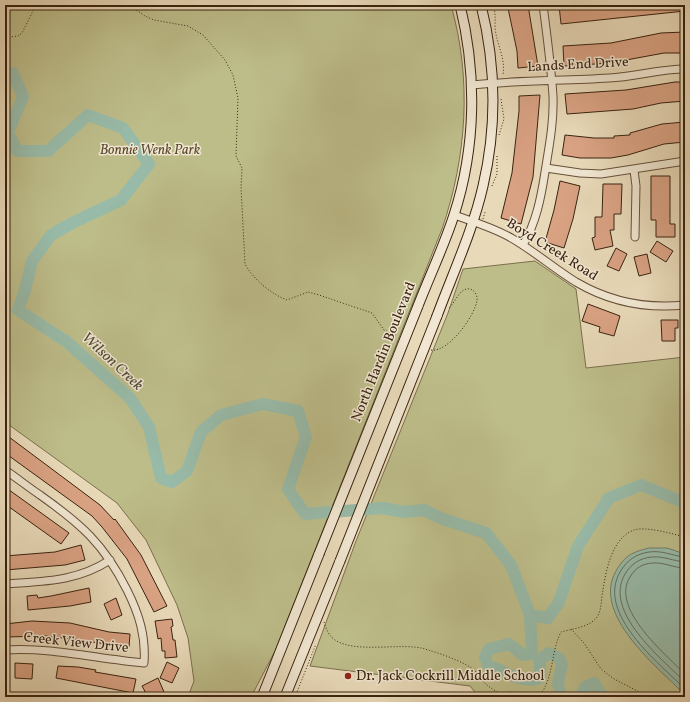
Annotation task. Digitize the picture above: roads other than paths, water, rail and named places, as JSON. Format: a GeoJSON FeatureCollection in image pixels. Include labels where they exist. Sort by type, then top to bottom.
{"type":"FeatureCollection","features":[{"type":"Feature","properties":{"kind":"main road","name":"North Hardin Boulevard"},"geometry":{"type":"LineString","coordinates":[[262,697],[454,215],[464,180],[470,138],[472,85],[466,29],[460,5]]}},
{"type":"Feature","properties":{"kind":"main road"},"geometry":{"type":"LineString","coordinates":[[285,697],[441,313],[483,187],[492,142],[493,82],[489,44],[482,5]]}},
{"type":"Feature","properties":{"kind":"street"},"geometry":{"type":"LineString","coordinates":[[523,245],[532,231],[550,149],[552,120],[551,80],[549,45],[543,5]]}},
{"type":"Feature","properties":{"kind":"street","name":"Lands End Drive"},"geometry":{"type":"LineString","coordinates":[[472,85],[493,82],[611,78],[659,71],[685,70]]}},
{"type":"Feature","properties":{"kind":"street"},"geometry":{"type":"LineString","coordinates":[[546,168],[590,174],[611,173],[634,170],[664,162],[685,160]]}},
{"type":"Feature","properties":{"kind":"street"},"geometry":{"type":"LineString","coordinates":[[634,170],[636,186],[635,237]]}},
{"type":"Feature","properties":{"kind":"street","name":"Boyd Creek Road"},"geometry":{"type":"LineString","coordinates":[[454,215],[494,229],[523,245],[576,282],[607,297],[640,305],[685,305]]}},
{"type":"Feature","properties":{"kind":"street"},"geometry":{"type":"LineString","coordinates":[[5,470],[76,522],[94,540],[110,560],[94,570],[72,578],[5,584]]}},
{"type":"Feature","properties":{"kind":"street","name":"Creek View Drive"},"geometry":{"type":"LineString","coordinates":[[5,650],[43,650],[144,663],[144,641],[140,619],[110,560]]}},
{"type":"Feature","properties":{"kind":"water"},"geometry":{"type":"Polygon","coordinates":[[[649,548],[667,548],[685,554],[685,695],[659,670],[631,639],[620,622],[612,605],[611,588],[619,566],[630,555],[649,548]]]}},
{"type":"Feature","properties":{"kind":"waterway","name":"Wilson Creek"},"geometry":{"type":"LineString","coordinates":[[5,76],[13,73],[23,97],[8,132],[17,151],[48,151],[88,115],[123,128],[149,164],[121,200],[74,222],[51,235],[32,261],[25,290],[18,310],[67,342],[130,398],[149,427],[161,478],[172,482],[187,471],[201,432],[221,415],[263,404],[298,411],[306,437],[288,489],[305,514],[383,508],[404,512],[424,510],[443,519],[486,533],[511,565],[530,615],[548,618],[559,602],[578,546],[609,498],[641,485],[685,503]]}},
{"type":"Feature","properties":{"kind":"waterway"},"geometry":{"type":"LineString","coordinates":[[530,615],[532,654],[523,655],[509,644],[489,649],[485,657],[488,665],[520,679],[534,680],[540,678],[540,659],[549,653],[559,658],[562,665],[558,683],[561,697]]}},
{"type":"Feature","properties":{"kind":"waterway"},"geometry":{"type":"LineString","coordinates":[[580,697],[585,687],[594,683],[600,693],[605,697]]}},
{"type":"Feature","properties":{"kind":"place","name":"Dr. Jack Cockrill Middle School"},"geometry":{"type":"Point","coordinates":[348,676]}},
{"type":"Feature","properties":{"kind":"park label","name":"Bonnie Wenk Park"},"geometry":{"type":"Point","coordinates":[150,150]}}]}
